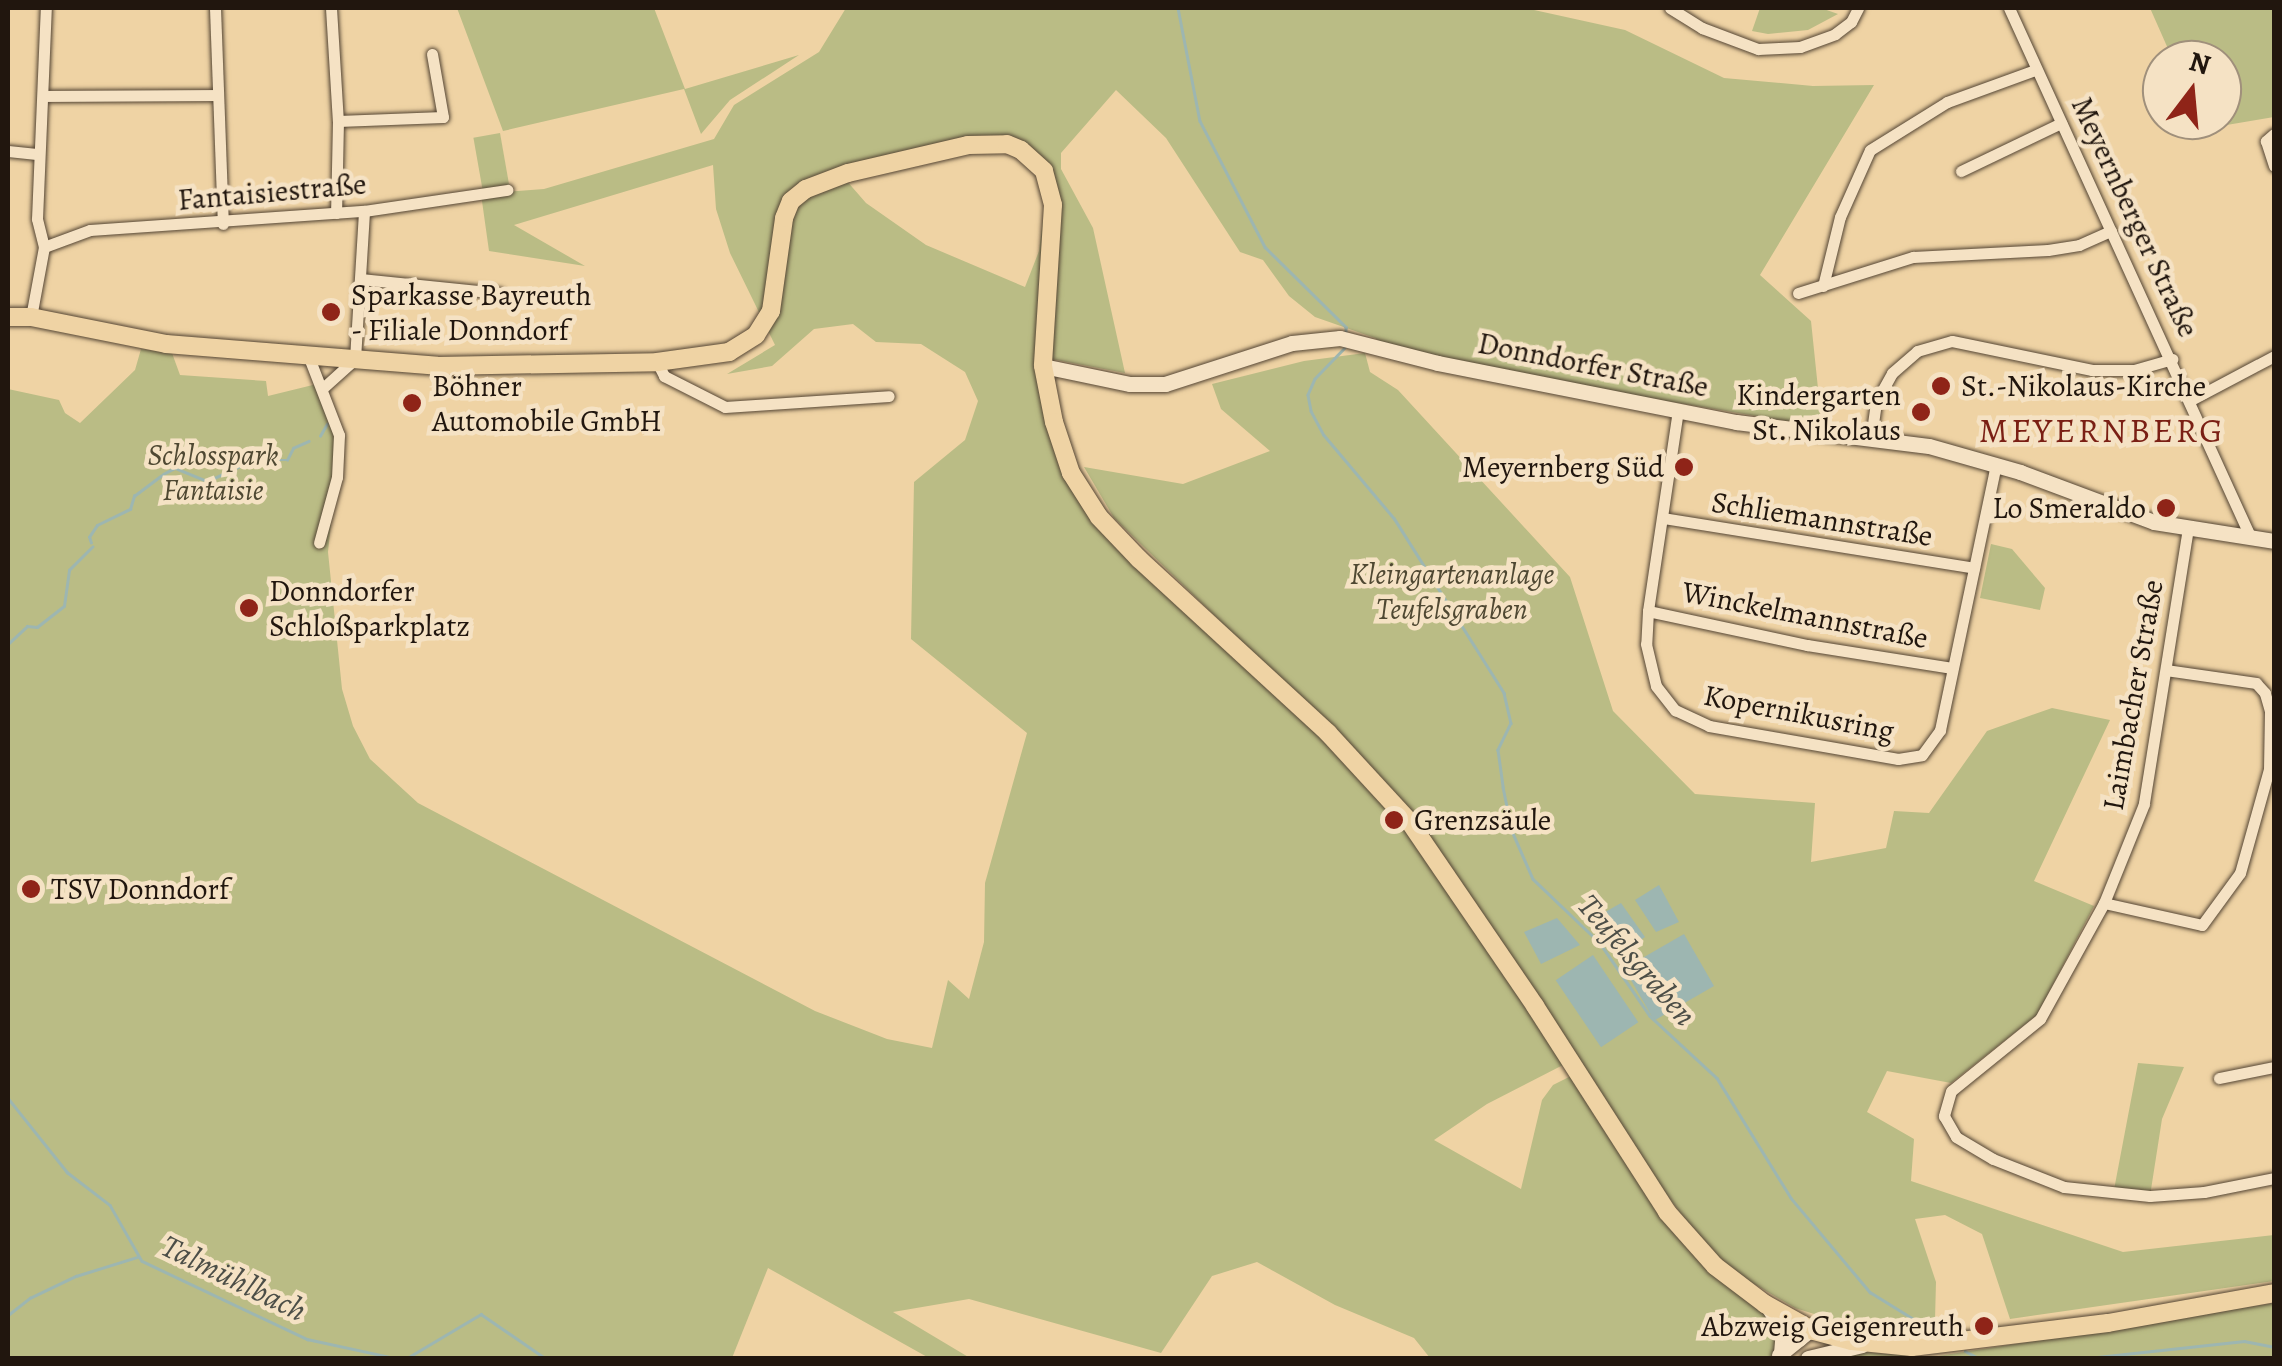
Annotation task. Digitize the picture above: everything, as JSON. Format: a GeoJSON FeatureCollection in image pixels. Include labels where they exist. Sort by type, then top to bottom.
{"type":"FeatureCollection","features":[{"type":"Feature","properties":{"kind":"main road"},"geometry":{"type":"LineString","coordinates":[[8,317],[31,317],[114,338],[489,367],[657,362],[729,352],[756,336],[774,300],[787,208],[806,188],[912,158],[992,143],[1007,144],[1034,159],[1050,185],[1053,247],[1043,366],[1054,422],[1071,473],[1099,516],[1138,559],[1328,733],[1408,821],[1535,1006],[1667,1212],[1715,1266],[1765,1304],[1812,1330],[1872,1344],[1912,1347],[1986,1340],[2274,1293]]}},
{"type":"Feature","properties":{"kind":"street"},"geometry":{"type":"LineString","coordinates":[[31,317],[44,248],[37,219],[46,8]]}},
{"type":"Feature","properties":{"kind":"street"},"geometry":{"type":"LineString","coordinates":[[215,8],[223,224]]}},
{"type":"Feature","properties":{"kind":"street"},"geometry":{"type":"LineString","coordinates":[[330,8],[338,121],[336,213]]}},
{"type":"Feature","properties":{"kind":"street"},"geometry":{"type":"LineString","coordinates":[[1670,8],[1702,28],[1758,49],[1800,47],[1835,34],[1851,22],[1858,8]]}},
{"type":"Feature","properties":{"kind":"street","name":"Meyernberger Straße"},"geometry":{"type":"LineString","coordinates":[[2009,8],[2250,536]]}},
{"type":"Feature","properties":{"kind":"street"},"geometry":{"type":"LineString","coordinates":[[338,121],[442,117],[432,54]]}},
{"type":"Feature","properties":{"kind":"street"},"geometry":{"type":"LineString","coordinates":[[1822,286],[1828,250],[1840,216],[1870,150],[1947,102],[2035,70]]}},
{"type":"Feature","properties":{"kind":"street"},"geometry":{"type":"LineString","coordinates":[[44,96],[217,95]]}},
{"type":"Feature","properties":{"kind":"street"},"geometry":{"type":"LineString","coordinates":[[1961,171],[2061,123]]}},
{"type":"Feature","properties":{"kind":"street"},"geometry":{"type":"LineString","coordinates":[[2274,134],[2266,141],[2274,166]]}},
{"type":"Feature","properties":{"kind":"street"},"geometry":{"type":"LineString","coordinates":[[8,151],[39,154]]}},
{"type":"Feature","properties":{"kind":"street","name":"Fantaisiestraße"},"geometry":{"type":"LineString","coordinates":[[44,248],[90,230],[223,224],[364,211],[507,190]]}},
{"type":"Feature","properties":{"kind":"street"},"geometry":{"type":"LineString","coordinates":[[324,386],[355,358],[364,211]]}},
{"type":"Feature","properties":{"kind":"street"},"geometry":{"type":"LineString","coordinates":[[1798,293],[1914,258],[2048,250],[2079,245],[2111,231]]}},
{"type":"Feature","properties":{"kind":"street"},"geometry":{"type":"LineString","coordinates":[[361,279],[500,293]]}},
{"type":"Feature","properties":{"kind":"street","name":"Donndorfer Straße"},"geometry":{"type":"LineString","coordinates":[[1043,366],[1130,384],[1164,384],[1292,342],[1340,338],[1438,363],[1784,430],[1929,446],[1996,464],[2119,512],[2188,528],[2250,536]]}},
{"type":"Feature","properties":{"kind":"street"},"geometry":{"type":"LineString","coordinates":[[1871,438],[1876,402],[1892,373],[1917,351],[1952,341],[2092,370],[2134,370],[2172,358]]}},
{"type":"Feature","properties":{"kind":"street"},"geometry":{"type":"LineString","coordinates":[[308,355],[324,386],[339,448],[337,477],[320,543]]}},
{"type":"Feature","properties":{"kind":"street"},"geometry":{"type":"LineString","coordinates":[[2191,400],[2274,356]]}},
{"type":"Feature","properties":{"kind":"street"},"geometry":{"type":"LineString","coordinates":[[657,362],[664,376],[725,406],[889,396]]}},
{"type":"Feature","properties":{"kind":"street","name":"Kopernikusring"},"geometry":{"type":"LineString","coordinates":[[1678,410],[1646,644],[1656,686],[1675,710],[1709,726],[1912,759],[1936,740],[1996,464]]}},
{"type":"Feature","properties":{"kind":"street","name":"Schliemannstraße"},"geometry":{"type":"LineString","coordinates":[[1663,518],[1974,568]]}},
{"type":"Feature","properties":{"kind":"street","name":"Laimbacher Straße"},"geometry":{"type":"LineString","coordinates":[[2188,528],[2144,804],[2104,903],[2040,1019],[1952,1091],[1944,1105],[1947,1127],[1956,1137],[2009,1167],[2064,1187],[2150,1196],[2204,1192],[2274,1178]]}},
{"type":"Feature","properties":{"kind":"street"},"geometry":{"type":"LineString","coordinates":[[2250,536],[2274,542]]}},
{"type":"Feature","properties":{"kind":"street","name":"Winckelmannstraße"},"geometry":{"type":"LineString","coordinates":[[1648,610],[1807,645],[1952,668]]}},
{"type":"Feature","properties":{"kind":"street"},"geometry":{"type":"LineString","coordinates":[[2104,903],[2202,924],[2240,873],[2269,769],[2270,711],[2265,692],[2246,678],[2166,670]]}},
{"type":"Feature","properties":{"kind":"street"},"geometry":{"type":"LineString","coordinates":[[2219,1078],[2274,1067]]}},
{"type":"Feature","properties":{"kind":"street"},"geometry":{"type":"LineString","coordinates":[[1765,1304],[1782,1330],[1778,1356]]}},
{"type":"Feature","properties":{"kind":"street"},"geometry":{"type":"LineString","coordinates":[[1778,1356],[1812,1330]]}},
{"type":"Feature","properties":{"kind":"street"},"geometry":{"type":"LineString","coordinates":[[1812,1330],[1804,1358],[1872,1344]]}},
{"type":"Feature","properties":{"kind":"green space"},"geometry":{"type":"Polygon","coordinates":[[[457,8],[654,8],[685,89],[799,55],[730,100],[701,134],[684,89],[503,131],[457,8]]]}},
{"type":"Feature","properties":{"kind":"green space","name":"Schlosspark Fantaisie"},"geometry":{"type":"Polygon","coordinates":[[[846,8],[1525,8],[1625,30],[1724,78],[1813,86],[1874,85],[1760,275],[1811,321],[1822,427],[1565,384],[1386,346],[1375,338],[1315,317],[1289,296],[1263,260],[1240,252],[1166,138],[1116,90],[1061,153],[1061,169],[1093,228],[1125,373],[1051,359],[1035,365],[1085,507],[1339,755],[1414,835],[1563,1065],[1487,1104],[1434,1140],[1521,1189],[1542,1100],[1553,1085],[1573,1075],[1652,1199],[1769,1315],[1778,1329],[1776,1351],[1769,1358],[1430,1358],[1414,1338],[1335,1305],[1257,1262],[1212,1276],[1161,1353],[969,1299],[893,1312],[970,1358],[929,1358],[768,1268],[732,1358],[8,1358],[8,389],[59,400],[65,413],[80,423],[135,370],[141,349],[172,353],[180,375],[266,381],[268,396],[321,383],[339,448],[328,552],[342,689],[353,726],[370,759],[418,803],[815,1011],[887,1039],[932,1048],[948,980],[969,999],[984,942],[985,883],[1027,733],[911,639],[914,482],[965,440],[978,401],[965,372],[921,344],[876,342],[853,324],[814,329],[772,366],[727,374],[775,345],[730,253],[716,209],[713,165],[514,225],[585,266],[489,251],[481,194],[544,189],[714,139],[734,105],[819,52],[846,8]],[[986,138],[839,172],[866,203],[926,245],[1025,287],[1039,251],[1049,172],[986,138]]]}},
{"type":"Feature","properties":{"kind":"green space"},"geometry":{"type":"Polygon","coordinates":[[[1760,8],[1821,8],[1838,14],[1808,30],[1768,34],[1752,31],[1760,8]]]}},
{"type":"Feature","properties":{"kind":"green space"},"geometry":{"type":"Polygon","coordinates":[[[2150,8],[2274,8],[2274,117],[2242,122],[2242,40],[2164,40],[2150,8]]]}},
{"type":"Feature","properties":{"kind":"green space"},"geometry":{"type":"Polygon","coordinates":[[[500,133],[509,185],[483,190],[473,138],[500,133]]]}},
{"type":"Feature","properties":{"kind":"green space","name":"Kleingartenanlage Teufelsgraben"},"geometry":{"type":"Polygon","coordinates":[[[1365,353],[1370,372],[1398,390],[1570,577],[1613,711],[1695,794],[1815,803],[1811,862],[1886,848],[1894,811],[1929,813],[1987,731],[2052,708],[2110,720],[2034,881],[2094,906],[2037,1015],[1951,1083],[1887,1071],[1867,1112],[1914,1139],[1911,1181],[2123,1252],[2274,1235],[2274,1281],[2010,1319],[1982,1234],[1945,1215],[1915,1219],[1936,1282],[1935,1320],[1912,1334],[1875,1333],[1795,1308],[1734,1272],[1702,1242],[1638,1156],[1586,1069],[1441,854],[1344,741],[1114,518],[1084,467],[1183,484],[1270,451],[1221,409],[1212,384],[1304,361],[1365,353]]]}},
{"type":"Feature","properties":{"kind":"green space"},"geometry":{"type":"Polygon","coordinates":[[[1991,544],[2012,549],[2045,588],[2040,610],[1980,598],[1991,544]]]}},
{"type":"Feature","properties":{"kind":"green space"},"geometry":{"type":"Polygon","coordinates":[[[2138,1063],[2184,1067],[2162,1119],[2150,1196],[2113,1195],[2138,1063]]]}},
{"type":"Feature","properties":{"kind":"green space"},"geometry":{"type":"Polygon","coordinates":[[[2274,1303],[2274,1358],[1819,1358],[1864,1352],[1932,1357],[2274,1303]]]}},
{"type":"Feature","properties":{"kind":"water"},"geometry":{"type":"Polygon","coordinates":[[[1659,885],[1679,922],[1656,932],[1635,900],[1659,885]]]}},
{"type":"Feature","properties":{"kind":"water"},"geometry":{"type":"Polygon","coordinates":[[[1621,903],[1645,937],[1619,955],[1591,920],[1621,903]]]}},
{"type":"Feature","properties":{"kind":"water"},"geometry":{"type":"Polygon","coordinates":[[[1557,918],[1580,945],[1541,964],[1524,932],[1557,918]]]}},
{"type":"Feature","properties":{"kind":"water"},"geometry":{"type":"Polygon","coordinates":[[[1684,934],[1714,986],[1654,1020],[1624,968],[1684,934]]]}},
{"type":"Feature","properties":{"kind":"water"},"geometry":{"type":"Polygon","coordinates":[[[1593,955],[1638,1022],[1601,1047],[1556,980],[1593,955]]]}},
{"type":"Feature","properties":{"kind":"waterway","name":"Teufelsgraben"},"geometry":{"type":"LineString","coordinates":[[1178,8],[1200,121],[1265,247],[1346,327],[1346,335]]}},
{"type":"Feature","properties":{"kind":"waterway","name":"Teufelsgraben"},"geometry":{"type":"LineString","coordinates":[[1345,348],[1315,379],[1308,395],[1311,411],[1324,435],[1394,518],[1504,693],[1511,723],[1498,750],[1503,787],[1512,831],[1533,879],[1600,943],[1650,1016],[1717,1078],[1791,1198],[1870,1292],[1928,1328]]}},
{"type":"Feature","properties":{"kind":"waterway"},"geometry":{"type":"LineString","coordinates":[[320,436],[327,424]]}},
{"type":"Feature","properties":{"kind":"waterway"},"geometry":{"type":"LineString","coordinates":[[163,474],[175,468],[208,481],[253,460],[287,460],[293,448],[309,441]]}},
{"type":"Feature","properties":{"kind":"waterway"},"geometry":{"type":"LineString","coordinates":[[91,543],[89,537],[97,525],[130,509],[134,496],[161,476]]}},
{"type":"Feature","properties":{"kind":"waterway"},"geometry":{"type":"LineString","coordinates":[[8,644],[27,626],[37,627],[64,606],[69,570],[92,547]]}},
{"type":"Feature","properties":{"kind":"waterway","name":"Talmühlbach"},"geometry":{"type":"LineString","coordinates":[[8,1098],[67,1172],[110,1205],[142,1261],[307,1339],[395,1358]]}},
{"type":"Feature","properties":{"kind":"waterway"},"geometry":{"type":"LineString","coordinates":[[8,1315],[30,1298],[76,1276],[137,1257]]}},
{"type":"Feature","properties":{"kind":"waterway","name":"Talmühlbach"},"geometry":{"type":"LineString","coordinates":[[407,1358],[481,1314],[545,1358]]}},
{"type":"Feature","properties":{"kind":"waterway","name":"Teufelsgraben"},"geometry":{"type":"LineString","coordinates":[[2088,1358],[2244,1341],[2274,1347]]}},
{"type":"Feature","properties":{"kind":"waterway","name":"Teufelsgraben"},"geometry":{"type":"LineString","coordinates":[[1965,1351],[1979,1358]]}},
{"type":"Feature","properties":{"kind":"place","name":"Sparkasse Bayreuth - Filiale Donndorf"},"geometry":{"type":"Point","coordinates":[331,312]}},
{"type":"Feature","properties":{"kind":"place","name":"St.-Nikolaus-Kirche"},"geometry":{"type":"Point","coordinates":[1941,386]}},
{"type":"Feature","properties":{"kind":"place","name":"Böhner Automobile GmbH"},"geometry":{"type":"Point","coordinates":[412,403]}},
{"type":"Feature","properties":{"kind":"place","name":"Kindergarten St. Nikolaus"},"geometry":{"type":"Point","coordinates":[1921,412]}},
{"type":"Feature","properties":{"kind":"place","name":"Meyernberg Süd"},"geometry":{"type":"Point","coordinates":[1684,467]}},
{"type":"Feature","properties":{"kind":"place","name":"Lo Smeraldo"},"geometry":{"type":"Point","coordinates":[2166,508]}},
{"type":"Feature","properties":{"kind":"place","name":"Donndorfer Schloßparkplatz"},"geometry":{"type":"Point","coordinates":[249,608]}},
{"type":"Feature","properties":{"kind":"place","name":"Grenzsäule"},"geometry":{"type":"Point","coordinates":[1394,820]}},
{"type":"Feature","properties":{"kind":"place","name":"TSV Donndorf"},"geometry":{"type":"Point","coordinates":[31,889]}},
{"type":"Feature","properties":{"kind":"place","name":"Abzweig Geigenreuth"},"geometry":{"type":"Point","coordinates":[1984,1326]}},
{"type":"Feature","properties":{"kind":"district","name":"MEYERNBERG"},"geometry":{"type":"Point","coordinates":[2102,430]}}]}
